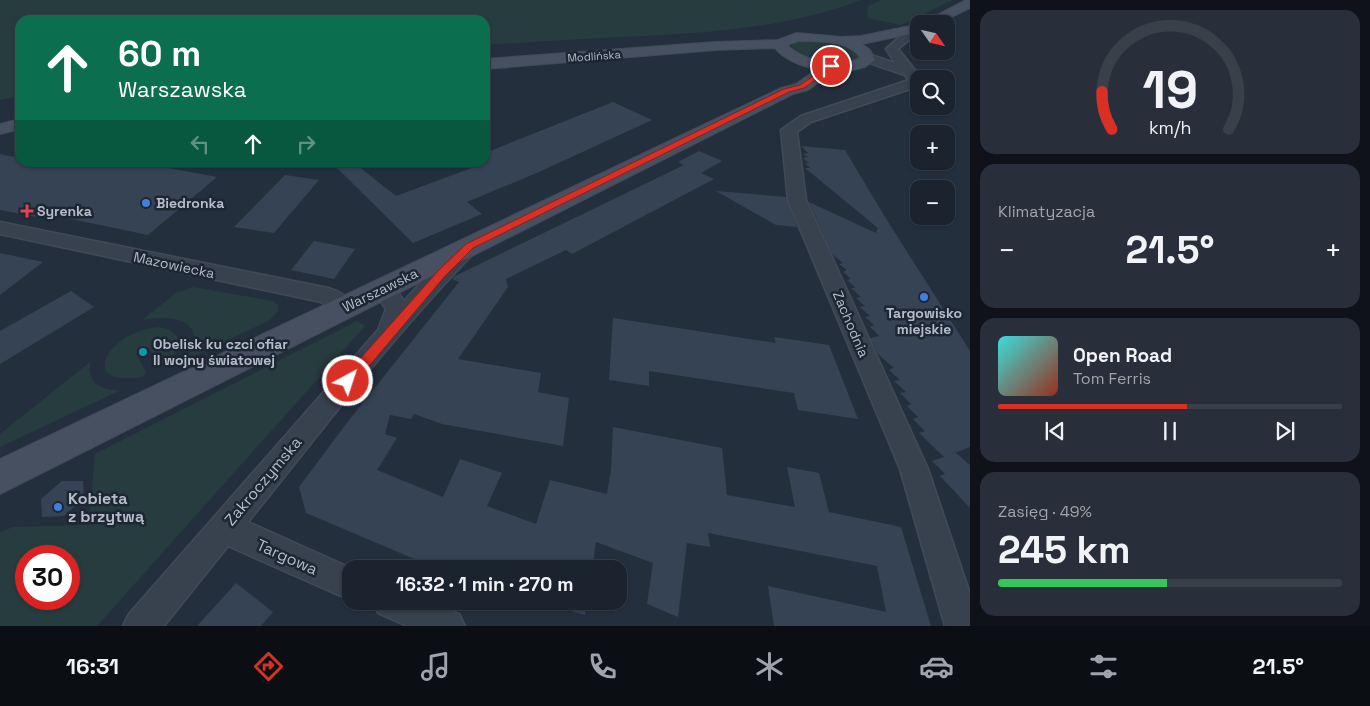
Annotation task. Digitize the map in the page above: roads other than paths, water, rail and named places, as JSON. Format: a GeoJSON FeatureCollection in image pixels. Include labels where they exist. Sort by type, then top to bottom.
{"type":"FeatureCollection","features":[{"type":"Feature","properties":{"kind":"main road"},"geometry":{"type":"LineString","coordinates":[[944,15],[970,3]]}},
{"type":"Feature","properties":{"kind":"main road"},"geometry":{"type":"LineString","coordinates":[[791,53],[790,39],[806,37],[842,41],[862,40],[910,28]]}},
{"type":"Feature","properties":{"kind":"main road"},"geometry":{"type":"LineString","coordinates":[[842,41],[863,58],[910,32]]}},
{"type":"Feature","properties":{"kind":"main road","name":"Modlińska"},"geometry":{"type":"LineString","coordinates":[[490,64],[703,49],[791,53],[831,66],[863,58]]}},
{"type":"Feature","properties":{"kind":"main road","name":"Warszawska"},"geometry":{"type":"LineString","coordinates":[[787,91],[805,69],[791,53]]}},
{"type":"Feature","properties":{"kind":"main road","name":"Warszawska"},"geometry":{"type":"LineString","coordinates":[[0,477],[787,91],[802,87],[831,66]]}},
{"type":"Feature","properties":{"kind":"main road"},"geometry":{"type":"LineString","coordinates":[[0,129],[15,125]]}},
{"type":"Feature","properties":{"kind":"street"},"geometry":{"type":"LineString","coordinates":[[909,72],[900,63],[892,49],[897,43],[910,35]]}},
{"type":"Feature","properties":{"kind":"street"},"geometry":{"type":"LineString","coordinates":[[863,58],[909,72]]}},
{"type":"Feature","properties":{"kind":"street"},"geometry":{"type":"LineString","coordinates":[[863,58],[893,71],[901,77],[897,88]]}},
{"type":"Feature","properties":{"kind":"street","name":"Zachodnia"},"geometry":{"type":"LineString","coordinates":[[909,72],[914,75],[915,80],[911,84],[806,119],[789,130],[797,200],[914,469],[963,626]]}},
{"type":"Feature","properties":{"kind":"street","name":"Mazowiecka"},"geometry":{"type":"LineString","coordinates":[[0,228],[181,268],[328,296],[344,308]]}},
{"type":"Feature","properties":{"kind":"street","name":"Zakroczymska"},"geometry":{"type":"LineString","coordinates":[[141,626],[385,337],[441,274],[470,246]]}},
{"type":"Feature","properties":{"kind":"street","name":"Zakroczymska"},"geometry":{"type":"LineString","coordinates":[[383,289],[398,308],[385,337]]}},
{"type":"Feature","properties":{"kind":"street","name":"Targowa"},"geometry":{"type":"LineString","coordinates":[[224,528],[260,546],[342,581]]}},
{"type":"Feature","properties":{"kind":"street"},"geometry":{"type":"LineString","coordinates":[[411,610],[447,626]]}},
{"type":"Feature","properties":{"kind":"place","name":"Biedronka"},"geometry":{"type":"Point","coordinates":[146,203]}},
{"type":"Feature","properties":{"kind":"place","name":"Syrenka"},"geometry":{"type":"Point","coordinates":[27,211]}},
{"type":"Feature","properties":{"kind":"place","name":"Targowisko miejskie"},"geometry":{"type":"Point","coordinates":[924,297]}},
{"type":"Feature","properties":{"kind":"place","name":"Obelisk ku czci ofiar II wojny światowej"},"geometry":{"type":"Point","coordinates":[143,352]}},
{"type":"Feature","properties":{"kind":"place","name":"Kobieta z brzytwą"},"geometry":{"type":"Point","coordinates":[58,507]}}]}
